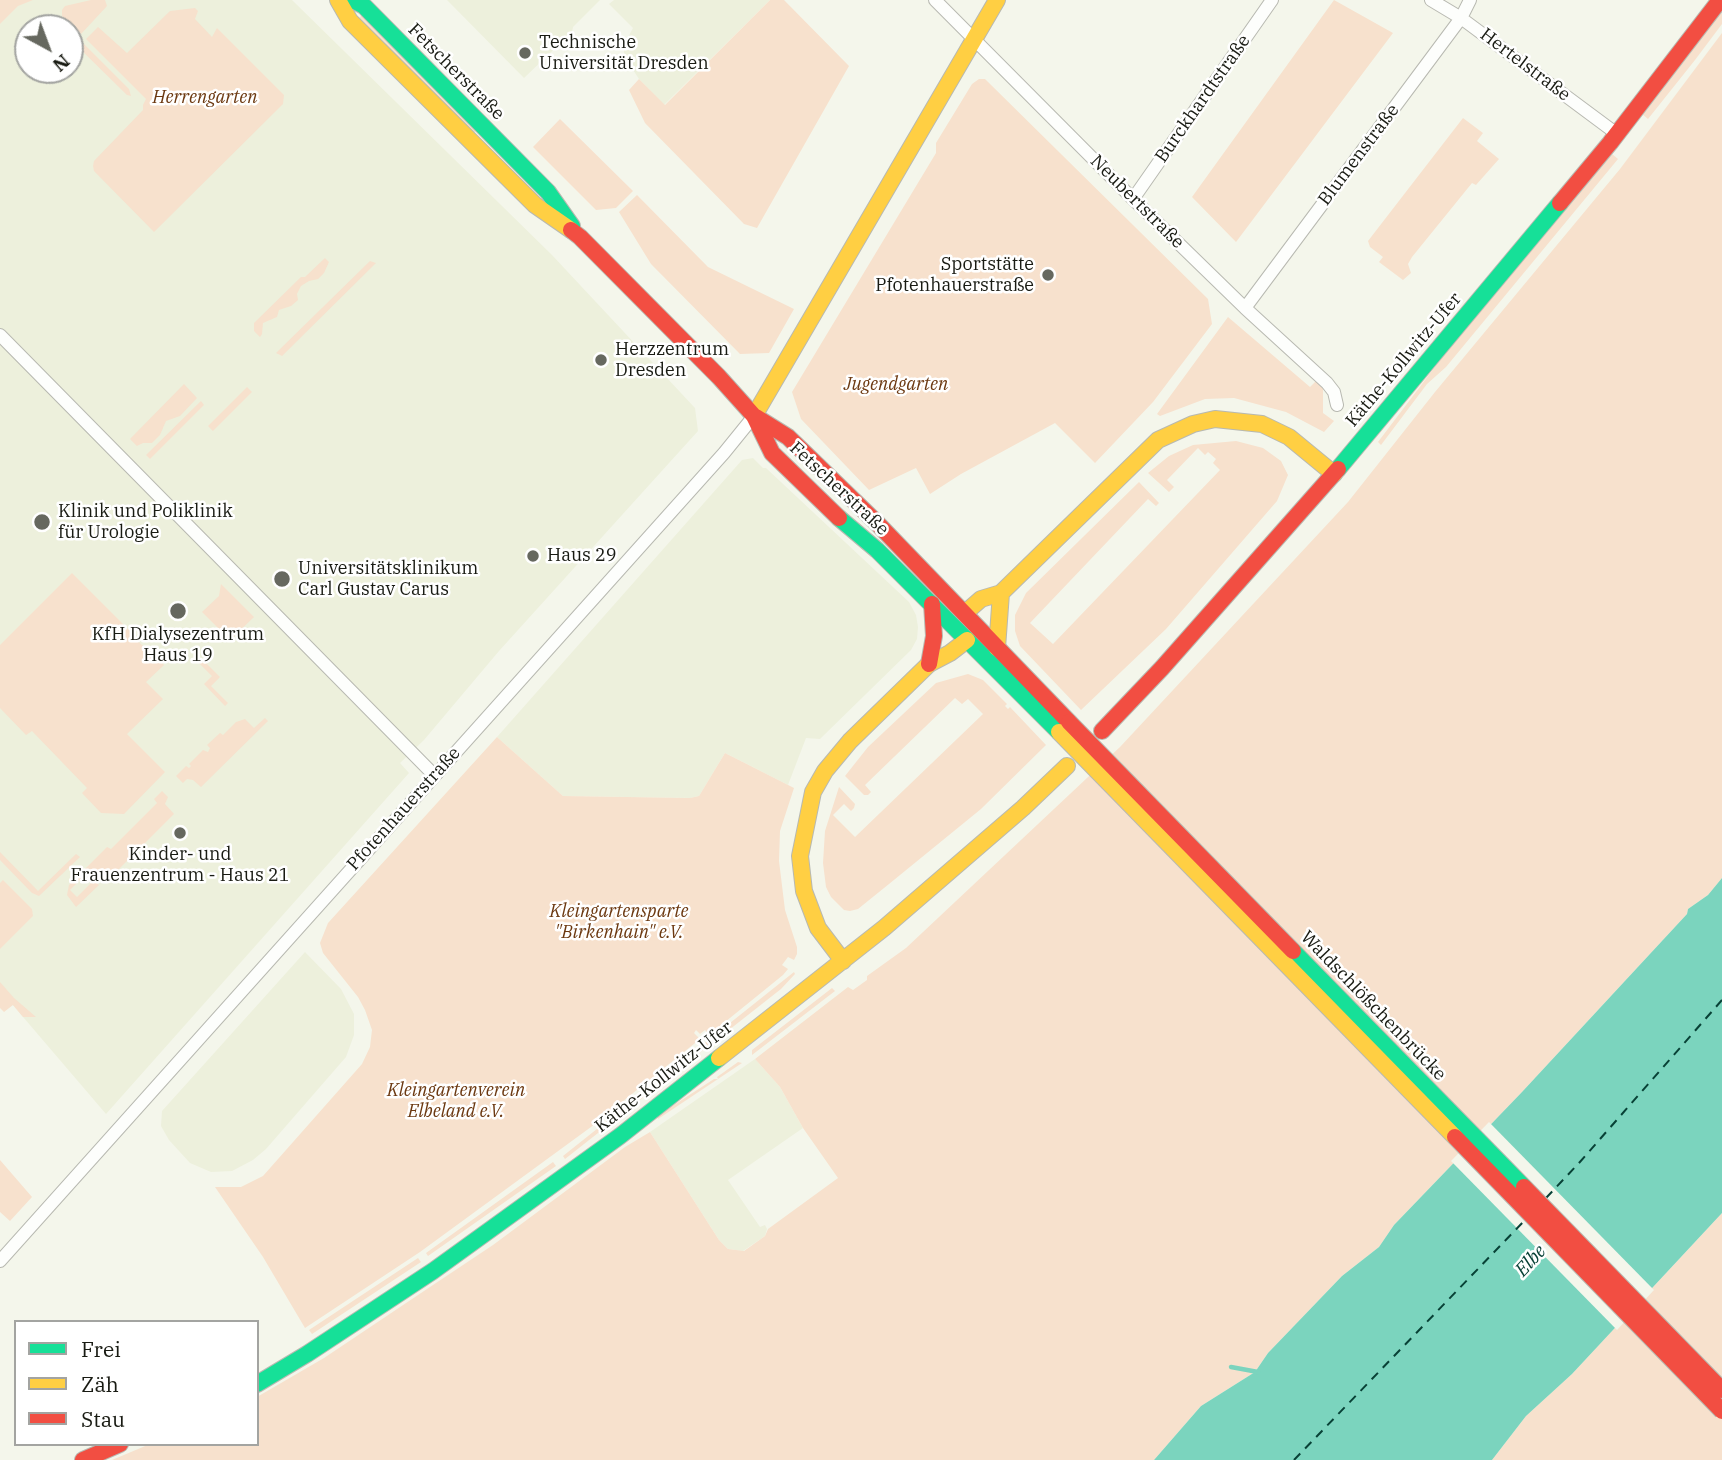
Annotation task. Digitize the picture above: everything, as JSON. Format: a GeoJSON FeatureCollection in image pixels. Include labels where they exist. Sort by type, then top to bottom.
{"type":"FeatureCollection","features":[{"type":"Feature","properties":{"kind":"main road"},"geometry":{"type":"LineString","coordinates":[[338,0],[349,20],[535,205],[580,237],[754,416],[997,0]]}},
{"type":"Feature","properties":{"kind":"main road","name":"Fetscherstraße"},"geometry":{"type":"LineString","coordinates":[[353,0],[364,6],[548,192],[580,237]]}},
{"type":"Feature","properties":{"kind":"main road","name":"Käthe-Kollwitz-Ufer"},"geometry":{"type":"LineString","coordinates":[[1102,731],[1170,660],[1334,474],[1617,134],[1720,0]]}},
{"type":"Feature","properties":{"kind":"main road","name":"Fetscherstraße"},"geometry":{"type":"LineString","coordinates":[[754,416],[775,456],[823,504],[877,550],[967,639],[1064,727]]}},
{"type":"Feature","properties":{"kind":"main road","name":"Fetscherstraße"},"geometry":{"type":"LineString","coordinates":[[754,416],[788,437],[997,648]]}},
{"type":"Feature","properties":{"kind":"main road"},"geometry":{"type":"LineString","coordinates":[[965,613],[981,599],[1001,593],[1158,440],[1192,424],[1215,419],[1262,424],[1289,437],[1334,474]]}},
{"type":"Feature","properties":{"kind":"main road"},"geometry":{"type":"LineString","coordinates":[[997,648],[1001,593]]}},
{"type":"Feature","properties":{"kind":"main road"},"geometry":{"type":"LineString","coordinates":[[929,664],[934,636],[932,604]]}},
{"type":"Feature","properties":{"kind":"main road"},"geometry":{"type":"LineString","coordinates":[[843,961],[818,928],[804,891],[800,856],[813,792],[850,740],[929,664],[950,653],[967,639]]}},
{"type":"Feature","properties":{"kind":"main road","name":"Waldschlößchenbrücke"},"geometry":{"type":"LineString","coordinates":[[997,648],[1064,727],[1722,1411]]}},
{"type":"Feature","properties":{"kind":"main road","name":"Waldschlößchenbrücke"},"geometry":{"type":"LineString","coordinates":[[1064,727],[1722,1390]]}},
{"type":"Feature","properties":{"kind":"main road","name":"Käthe-Kollwitz-Ufer"},"geometry":{"type":"LineString","coordinates":[[259,1383],[399,1294],[568,1175],[843,961],[972,852],[1067,766]]}},
{"type":"Feature","properties":{"kind":"main road"},"geometry":{"type":"LineString","coordinates":[[83,1460],[115,1446]]}},
{"type":"Feature","properties":{"kind":"street","name":"Neubertstraße"},"geometry":{"type":"LineString","coordinates":[[935,0],[1133,199],[1327,383],[1334,392],[1337,405]]}},
{"type":"Feature","properties":{"kind":"street","name":"Burckhardtstraße"},"geometry":{"type":"LineString","coordinates":[[1133,199],[1272,0]]}},
{"type":"Feature","properties":{"kind":"street","name":"Hertelstraße"},"geometry":{"type":"LineString","coordinates":[[1431,0],[1461,18],[1617,134]]}},
{"type":"Feature","properties":{"kind":"street","name":"Blumenstraße"},"geometry":{"type":"LineString","coordinates":[[1245,308],[1461,18],[1470,0]]}},
{"type":"Feature","properties":{"kind":"street"},"geometry":{"type":"LineString","coordinates":[[0,335],[434,775]]}},
{"type":"Feature","properties":{"kind":"street","name":"Pfotenhauerstraße"},"geometry":{"type":"LineString","coordinates":[[0,1261],[754,416]]}},
{"type":"Feature","properties":{"kind":"shaded area","name":"Universitätsklinikum Carl Gustav Carus"},"geometry":{"type":"Polygon","coordinates":[[[0,0],[292,0],[552,255],[695,408],[698,431],[499,651],[424,740],[400,763],[409,773],[106,1114],[0,990],[0,0]]]}},
{"type":"Feature","properties":{"kind":"shaded area","name":"Technische Universität Dresden"},"geometry":{"type":"Polygon","coordinates":[[[447,0],[600,0],[573,27],[572,32],[524,78],[447,0]]]}},
{"type":"Feature","properties":{"kind":"shaded area"},"geometry":{"type":"Polygon","coordinates":[[[614,0],[770,0],[664,105],[639,79],[624,56],[624,45],[633,28],[609,4],[614,0]]]}},
{"type":"Feature","properties":{"kind":"shaded area"},"geometry":{"type":"Polygon","coordinates":[[[753,458],[909,602],[916,615],[918,627],[917,639],[911,650],[820,739],[806,738],[788,785],[725,753],[699,796],[563,796],[497,737],[742,460],[753,458]]]}},
{"type":"Feature","properties":{"kind":"shaded area"},"geometry":{"type":"Polygon","coordinates":[[[305,952],[341,989],[354,1014],[354,1035],[346,1057],[266,1149],[253,1160],[232,1171],[211,1172],[190,1163],[169,1140],[161,1126],[162,1111],[305,952]]]}},
{"type":"Feature","properties":{"kind":"shaded area"},"geometry":{"type":"Polygon","coordinates":[[[755,1059],[780,1087],[803,1128],[728,1180],[760,1227],[765,1225],[767,1229],[765,1236],[743,1251],[728,1249],[719,1240],[650,1132],[755,1059]]]}},
{"type":"Feature","properties":{"kind":"green space"},"geometry":{"type":"Polygon","coordinates":[[[0,0],[33,0],[18,6],[0,24],[0,0]]]}},
{"type":"Feature","properties":{"kind":"green space"},"geometry":{"type":"Polygon","coordinates":[[[105,0],[107,6],[84,31],[84,14],[62,14],[65,6],[105,0]]]}},
{"type":"Feature","properties":{"kind":"green space"},"geometry":{"type":"Polygon","coordinates":[[[770,0],[784,0],[849,66],[757,228],[744,224],[645,123],[629,90],[639,79],[665,105],[770,0]]]}},
{"type":"Feature","properties":{"kind":"green space"},"geometry":{"type":"Polygon","coordinates":[[[1334,0],[1393,33],[1236,242],[1192,197],[1334,0]]]}},
{"type":"Feature","properties":{"kind":"green space","name":"Herrengarten"},"geometry":{"type":"Polygon","coordinates":[[[195,8],[198,11],[195,19],[212,37],[217,28],[284,95],[283,104],[154,232],[94,171],[93,166],[94,161],[143,110],[146,99],[86,39],[98,27],[127,53],[170,11],[195,8]]]}},
{"type":"Feature","properties":{"kind":"green space"},"geometry":{"type":"Polygon","coordinates":[[[1722,11],[1722,24],[1648,119],[1642,114],[1722,11]]]}},
{"type":"Feature","properties":{"kind":"green space"},"geometry":{"type":"Polygon","coordinates":[[[362,15],[477,130],[473,134],[358,19],[362,15]]]}},
{"type":"Feature","properties":{"kind":"green space"},"geometry":{"type":"Polygon","coordinates":[[[1722,33],[1722,878],[1708,895],[1688,909],[1687,914],[1522,1092],[1394,1225],[1379,1247],[1342,1276],[1268,1353],[1255,1372],[1201,1406],[1154,1460],[112,1460],[145,1446],[259,1446],[259,1396],[324,1358],[493,1245],[625,1147],[650,1132],[719,1240],[728,1249],[744,1251],[765,1236],[768,1229],[838,1178],[803,1128],[780,1087],[755,1059],[848,987],[853,990],[867,980],[867,976],[906,948],[1120,747],[1348,502],[1435,392],[1620,169],[1722,33]]]}},
{"type":"Feature","properties":{"kind":"green space"},"geometry":{"type":"Polygon","coordinates":[[[84,44],[129,89],[131,96],[84,53],[84,44]]]}},
{"type":"Feature","properties":{"kind":"green space","name":"Sportstätte Pfotenhauerstraße"},"geometry":{"type":"Polygon","coordinates":[[[979,79],[985,79],[1208,299],[1212,324],[1153,402],[1095,463],[1055,423],[930,494],[916,468],[869,490],[801,419],[792,392],[936,153],[936,143],[972,84],[979,79]]]}},
{"type":"Feature","properties":{"kind":"green space"},"geometry":{"type":"Polygon","coordinates":[[[1463,118],[1483,133],[1477,141],[1499,159],[1476,185],[1472,183],[1412,257],[1408,264],[1411,273],[1403,280],[1379,262],[1383,257],[1370,247],[1368,241],[1463,118]]]}},
{"type":"Feature","properties":{"kind":"green space"},"geometry":{"type":"Polygon","coordinates":[[[560,119],[633,191],[616,208],[596,210],[533,147],[560,119]]]}},
{"type":"Feature","properties":{"kind":"green space"},"geometry":{"type":"Polygon","coordinates":[[[1612,154],[1618,159],[1446,367],[1427,384],[1381,445],[1378,442],[1444,355],[1612,154]]]}},
{"type":"Feature","properties":{"kind":"green space"},"geometry":{"type":"Polygon","coordinates":[[[637,195],[708,267],[794,309],[769,353],[740,354],[651,264],[619,212],[637,195]]]}},
{"type":"Feature","properties":{"kind":"green space"},"geometry":{"type":"Polygon","coordinates":[[[325,258],[329,262],[324,273],[318,279],[301,286],[297,294],[298,300],[291,306],[279,310],[277,317],[263,323],[260,337],[254,331],[254,323],[301,277],[305,277],[325,258]]]}},
{"type":"Feature","properties":{"kind":"green space"},"geometry":{"type":"Polygon","coordinates":[[[370,261],[376,263],[282,356],[276,353],[370,261]]]}},
{"type":"Feature","properties":{"kind":"green space"},"geometry":{"type":"Polygon","coordinates":[[[1228,317],[1310,387],[1316,381],[1323,387],[1323,413],[1334,421],[1324,432],[1286,412],[1234,398],[1205,399],[1160,416],[1157,414],[1228,317]]]}},
{"type":"Feature","properties":{"kind":"green space"},"geometry":{"type":"Polygon","coordinates":[[[184,384],[197,398],[180,416],[166,421],[160,435],[152,443],[137,446],[130,439],[184,384]]]}},
{"type":"Feature","properties":{"kind":"green space"},"geometry":{"type":"Polygon","coordinates":[[[247,387],[252,392],[213,431],[208,426],[247,387]]]}},
{"type":"Feature","properties":{"kind":"green space"},"geometry":{"type":"Polygon","coordinates":[[[201,401],[204,405],[150,459],[146,455],[201,401]]]}},
{"type":"Feature","properties":{"kind":"green space"},"geometry":{"type":"Polygon","coordinates":[[[1236,441],[1263,448],[1281,461],[1288,475],[1277,501],[1166,629],[1081,710],[1020,646],[1015,631],[1015,615],[1026,593],[1139,482],[1159,503],[1156,506],[1148,499],[1030,623],[1053,644],[1220,470],[1213,463],[1216,459],[1208,452],[1205,455],[1198,448],[1167,480],[1174,487],[1169,492],[1148,473],[1169,456],[1193,445],[1236,441]]]}},
{"type":"Feature","properties":{"kind":"green space"},"geometry":{"type":"Polygon","coordinates":[[[72,573],[133,634],[132,636],[164,665],[146,682],[163,699],[127,734],[165,772],[124,814],[101,813],[82,793],[87,788],[32,731],[26,735],[0,708],[0,645],[72,573]]]}},
{"type":"Feature","properties":{"kind":"green space"},"geometry":{"type":"Polygon","coordinates":[[[221,584],[254,617],[230,640],[202,612],[219,596],[221,584]]]}},
{"type":"Feature","properties":{"kind":"green space"},"geometry":{"type":"Polygon","coordinates":[[[201,658],[220,677],[211,686],[228,703],[225,706],[204,684],[212,676],[197,661],[201,658]]]}},
{"type":"Feature","properties":{"kind":"green space"},"geometry":{"type":"Polygon","coordinates":[[[968,674],[983,680],[1007,704],[1005,706],[1008,709],[1010,707],[1046,745],[981,809],[858,909],[844,910],[831,897],[826,887],[823,863],[825,831],[839,787],[855,804],[851,811],[844,804],[833,815],[855,837],[983,714],[968,699],[962,704],[955,698],[865,785],[871,792],[868,795],[864,795],[845,776],[868,747],[936,683],[968,674]]]}},
{"type":"Feature","properties":{"kind":"green space"},"geometry":{"type":"Polygon","coordinates":[[[265,718],[268,721],[201,787],[193,780],[187,779],[183,783],[176,776],[186,766],[189,768],[189,764],[203,750],[208,752],[210,748],[207,745],[220,733],[223,735],[236,722],[245,719],[254,728],[265,718]]]}},
{"type":"Feature","properties":{"kind":"green space"},"geometry":{"type":"Polygon","coordinates":[[[497,737],[563,796],[699,796],[725,753],[794,788],[780,831],[779,861],[785,910],[797,954],[794,960],[788,957],[782,965],[788,969],[783,975],[709,1035],[705,1030],[700,1034],[696,1030],[694,1033],[700,1039],[591,1127],[420,1252],[305,1328],[263,1257],[215,1187],[241,1187],[263,1176],[362,1064],[370,1047],[372,1030],[358,997],[323,953],[320,943],[328,923],[497,737]]]}},
{"type":"Feature","properties":{"kind":"green space"},"geometry":{"type":"Polygon","coordinates":[[[162,791],[168,797],[165,804],[174,814],[105,883],[91,869],[70,890],[77,897],[94,880],[99,885],[76,907],[67,895],[69,885],[107,847],[111,849],[157,803],[154,799],[162,791]]]}},
{"type":"Feature","properties":{"kind":"green space"},"geometry":{"type":"Polygon","coordinates":[[[0,852],[38,891],[76,854],[80,857],[39,896],[32,893],[0,860],[0,852]]]}},
{"type":"Feature","properties":{"kind":"green space"},"geometry":{"type":"Polygon","coordinates":[[[3,880],[32,909],[33,916],[0,949],[0,883],[3,880]]]}},
{"type":"Feature","properties":{"kind":"green space"},"geometry":{"type":"Polygon","coordinates":[[[794,972],[781,989],[565,1159],[563,1156],[794,972]]]}},
{"type":"Feature","properties":{"kind":"green space"},"geometry":{"type":"Polygon","coordinates":[[[0,982],[36,1017],[23,1017],[13,1005],[4,1012],[0,1008],[0,982]]]}},
{"type":"Feature","properties":{"kind":"green space"},"geometry":{"type":"Polygon","coordinates":[[[832,988],[835,991],[752,1055],[752,1050],[832,988]]]}},
{"type":"Feature","properties":{"kind":"green space"},"geometry":{"type":"Polygon","coordinates":[[[738,1062],[742,1063],[718,1079],[717,1077],[738,1062]]]}},
{"type":"Feature","properties":{"kind":"green space"},"geometry":{"type":"Polygon","coordinates":[[[714,1079],[718,1079],[658,1119],[657,1116],[714,1079]]]}},
{"type":"Feature","properties":{"kind":"green space"},"geometry":{"type":"Polygon","coordinates":[[[0,1160],[32,1197],[10,1221],[0,1212],[0,1160]]]}},
{"type":"Feature","properties":{"kind":"green space"},"geometry":{"type":"Polygon","coordinates":[[[553,1162],[556,1166],[428,1256],[426,1253],[553,1162]]]}},
{"type":"Feature","properties":{"kind":"green space"},"geometry":{"type":"Polygon","coordinates":[[[1722,1213],[1722,1460],[1492,1460],[1526,1416],[1572,1374],[1722,1213]]]}},
{"type":"Feature","properties":{"kind":"green space"},"geometry":{"type":"Polygon","coordinates":[[[418,1258],[421,1262],[312,1334],[309,1330],[418,1258]]]}},
{"type":"Feature","properties":{"kind":"water","name":"Elbe"},"geometry":{"type":"Polygon","coordinates":[[[1722,878],[1722,1213],[1572,1374],[1526,1416],[1492,1460],[1154,1460],[1201,1406],[1255,1372],[1268,1353],[1342,1276],[1379,1247],[1394,1225],[1522,1092],[1687,914],[1688,909],[1708,895],[1722,878]]]}},
{"type":"Feature","properties":{"kind":"pier"},"geometry":{"type":"Polygon","coordinates":[[[1489,1122],[1654,1290],[1617,1330],[1451,1161],[1489,1122]]]}},
{"type":"Feature","properties":{"kind":"waterway"},"geometry":{"type":"LineString","coordinates":[[1231,1367],[1258,1372]]}},
{"type":"Feature","properties":{"kind":"ferry route"},"geometry":{"type":"LineString","coordinates":[[1546,1198],[1722,1000]]}},
{"type":"Feature","properties":{"kind":"ferry route"},"geometry":{"type":"LineString","coordinates":[[1294,1460],[1525,1220]]}},
{"type":"Feature","properties":{"kind":"traffic: fast"},"geometry":{"type":"LineString","coordinates":[[353,0],[364,6],[548,192],[572,226]]}},
{"type":"Feature","properties":{"kind":"traffic: fast"},"geometry":{"type":"LineString","coordinates":[[1338,469],[1560,203]]}},
{"type":"Feature","properties":{"kind":"traffic: fast"},"geometry":{"type":"LineString","coordinates":[[839,518],[877,550],[1059,732]]}},
{"type":"Feature","properties":{"kind":"traffic: fast"},"geometry":{"type":"LineString","coordinates":[[1293,951],[1524,1187]]}},
{"type":"Feature","properties":{"kind":"traffic: fast"},"geometry":{"type":"LineString","coordinates":[[259,1383],[433,1271],[620,1136],[719,1058]]}},
{"type":"Feature","properties":{"kind":"traffic: slow"},"geometry":{"type":"LineString","coordinates":[[338,0],[350,21],[535,205],[571,230]]}},
{"type":"Feature","properties":{"kind":"traffic: slow"},"geometry":{"type":"LineString","coordinates":[[754,416],[997,0]]}},
{"type":"Feature","properties":{"kind":"traffic: slow"},"geometry":{"type":"LineString","coordinates":[[965,613],[981,599],[1001,593],[1158,440],[1193,424],[1215,419],[1262,424],[1289,437],[1334,474]]}},
{"type":"Feature","properties":{"kind":"traffic: slow"},"geometry":{"type":"LineString","coordinates":[[997,648],[1001,593]]}},
{"type":"Feature","properties":{"kind":"traffic: slow"},"geometry":{"type":"LineString","coordinates":[[843,961],[818,928],[804,891],[800,856],[813,792],[825,771],[850,741],[929,664],[967,640]]}},
{"type":"Feature","properties":{"kind":"traffic: slow"},"geometry":{"type":"LineString","coordinates":[[1059,732],[1455,1137]]}},
{"type":"Feature","properties":{"kind":"traffic: slow"},"geometry":{"type":"LineString","coordinates":[[719,1058],[884,928],[1023,808],[1067,766]]}},
{"type":"Feature","properties":{"kind":"traffic: jam"},"geometry":{"type":"LineString","coordinates":[[1560,203],[1610,143],[1720,0]]}},
{"type":"Feature","properties":{"kind":"traffic: jam"},"geometry":{"type":"LineString","coordinates":[[571,230],[719,377],[754,416],[772,453],[839,518]]}},
{"type":"Feature","properties":{"kind":"traffic: jam"},"geometry":{"type":"LineString","coordinates":[[756,417],[788,437],[877,523],[1069,722]]}},
{"type":"Feature","properties":{"kind":"traffic: jam"},"geometry":{"type":"LineString","coordinates":[[1102,731],[1162,668],[1338,469]]}},
{"type":"Feature","properties":{"kind":"traffic: jam"},"geometry":{"type":"LineString","coordinates":[[929,664],[934,636],[932,604]]}},
{"type":"Feature","properties":{"kind":"traffic: jam"},"geometry":{"type":"LineString","coordinates":[[1069,722],[1293,951]]}},
{"type":"Feature","properties":{"kind":"traffic: jam"},"geometry":{"type":"LineString","coordinates":[[1455,1137],[1722,1411]]}},
{"type":"Feature","properties":{"kind":"traffic: jam"},"geometry":{"type":"LineString","coordinates":[[1524,1187],[1722,1390]]}},
{"type":"Feature","properties":{"kind":"traffic: jam"},"geometry":{"type":"LineString","coordinates":[[83,1460],[115,1446]]}},
{"type":"Feature","properties":{"kind":"place","name":"Technische Universität Dresden"},"geometry":{"type":"Point","coordinates":[525,53]}},
{"type":"Feature","properties":{"kind":"place","name":"Sportstätte Pfotenhauerstraße"},"geometry":{"type":"Point","coordinates":[1048,275]}},
{"type":"Feature","properties":{"kind":"place","name":"Herzzentrum Dresden"},"geometry":{"type":"Point","coordinates":[601,360]}},
{"type":"Feature","properties":{"kind":"place","name":"Klinik und Poliklinik für Urologie"},"geometry":{"type":"Point","coordinates":[42,522]}},
{"type":"Feature","properties":{"kind":"place","name":"Haus 29"},"geometry":{"type":"Point","coordinates":[533,556]}},
{"type":"Feature","properties":{"kind":"place","name":"Universitätsklinikum Carl Gustav Carus"},"geometry":{"type":"Point","coordinates":[282,579]}},
{"type":"Feature","properties":{"kind":"place","name":"KfH Dialysezentrum Haus 19"},"geometry":{"type":"Point","coordinates":[178,611]}},
{"type":"Feature","properties":{"kind":"place","name":"Kinder- und Frauenzentrum - Haus 21"},"geometry":{"type":"Point","coordinates":[180,833]}},
{"type":"Feature","properties":{"kind":"park label","name":"Jugendgarten"},"geometry":{"type":"Point","coordinates":[896,385]}},
{"type":"Feature","properties":{"kind":"park label","name":"Kleingartensparte \"Birkenhain\" e.V."},"geometry":{"type":"Point","coordinates":[619,922]}},
{"type":"Feature","properties":{"kind":"park label","name":"Kleingartenverein Elbeland e.V."},"geometry":{"type":"Point","coordinates":[456,1101]}}]}
